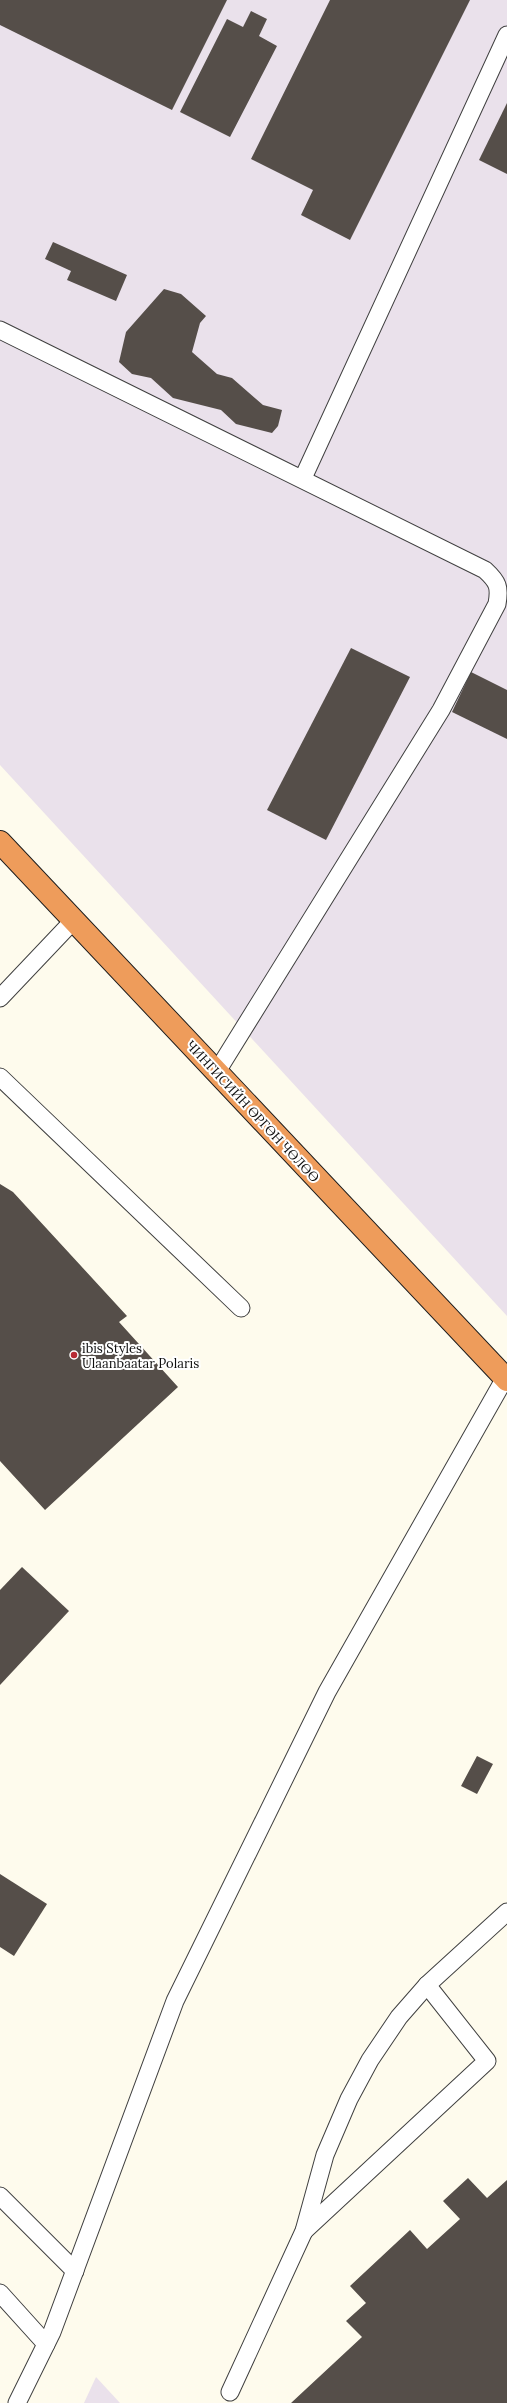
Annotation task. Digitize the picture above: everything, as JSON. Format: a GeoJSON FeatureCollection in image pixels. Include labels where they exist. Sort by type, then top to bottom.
{"type":"FeatureCollection","features":[{"type":"Feature","properties":{"kind":"highway","name":"ЧИНГИСИЙН ӨРГӨН ЧӨЛӨӨ"},"geometry":{"type":"LineString","coordinates":[[0,842],[216,1073],[506,1379]]}},
{"type":"Feature","properties":{"kind":"lane"},"geometry":{"type":"LineString","coordinates":[[303,478],[507,35]]}},
{"type":"Feature","properties":{"kind":"lane"},"geometry":{"type":"LineString","coordinates":[[0,330],[303,478],[485,570],[497,580],[500,589],[497,604],[441,710],[216,1073]]}},
{"type":"Feature","properties":{"kind":"lane"},"geometry":{"type":"LineString","coordinates":[[0,998],[73,921]]}},
{"type":"Feature","properties":{"kind":"lane"},"geometry":{"type":"LineString","coordinates":[[0,1078],[241,1308]]}},
{"type":"Feature","properties":{"kind":"lane"},"geometry":{"type":"LineString","coordinates":[[17,2403],[46,2344],[75,2271],[178,1994],[327,1692],[506,1379]]}},
{"type":"Feature","properties":{"kind":"lane"},"geometry":{"type":"LineString","coordinates":[[230,2392],[304,2231],[325,2155],[349,2099],[370,2060],[395,2023],[427,1985],[507,1912]]}},
{"type":"Feature","properties":{"kind":"lane"},"geometry":{"type":"LineString","coordinates":[[304,2231],[487,2061],[427,1985]]}},
{"type":"Feature","properties":{"kind":"lane"},"geometry":{"type":"LineString","coordinates":[[0,2196],[75,2271]]}},
{"type":"Feature","properties":{"kind":"lane"},"geometry":{"type":"LineString","coordinates":[[0,2293],[46,2344]]}},
{"type":"Feature","properties":{"kind":"shaded area"},"geometry":{"type":"Polygon","coordinates":[[[0,0],[507,0],[507,1316],[0,765],[0,0]]]}},
{"type":"Feature","properties":{"kind":"shaded area"},"geometry":{"type":"Polygon","coordinates":[[[96,2377],[120,2403],[84,2403],[96,2377]]]}},
{"type":"Feature","properties":{"kind":"building"},"geometry":{"type":"Polygon","coordinates":[[[0,0],[227,0],[172,110],[0,25],[0,0]]]}},
{"type":"Feature","properties":{"kind":"building"},"geometry":{"type":"Polygon","coordinates":[[[330,0],[470,0],[350,240],[301,215],[313,190],[251,159],[330,0]]]}},
{"type":"Feature","properties":{"kind":"building"},"geometry":{"type":"Polygon","coordinates":[[[251,11],[267,19],[259,36],[277,46],[230,137],[180,112],[227,19],[243,27],[251,11]]]}},
{"type":"Feature","properties":{"kind":"building"},"geometry":{"type":"Polygon","coordinates":[[[507,103],[507,174],[479,160],[507,103]]]}},
{"type":"Feature","properties":{"kind":"building"},"geometry":{"type":"Polygon","coordinates":[[[53,242],[127,275],[116,301],[67,280],[71,271],[45,259],[53,242]]]}},
{"type":"Feature","properties":{"kind":"building"},"geometry":{"type":"Polygon","coordinates":[[[164,289],[181,294],[206,316],[200,323],[192,352],[217,374],[232,378],[263,405],[282,410],[278,426],[272,433],[236,424],[221,410],[173,398],[151,378],[132,374],[119,362],[126,332],[164,289]]]}},
{"type":"Feature","properties":{"kind":"building"},"geometry":{"type":"Polygon","coordinates":[[[351,648],[410,677],[326,840],[267,810],[351,648]]]}},
{"type":"Feature","properties":{"kind":"building"},"geometry":{"type":"Polygon","coordinates":[[[471,672],[507,690],[507,739],[452,712],[471,672]]]}},
{"type":"Feature","properties":{"kind":"building","name":"ibis Styles Ulaanbaatar Polaris"},"geometry":{"type":"Polygon","coordinates":[[[0,1184],[13,1192],[127,1316],[119,1322],[178,1387],[45,1510],[0,1461],[0,1184]]]}},
{"type":"Feature","properties":{"kind":"building"},"geometry":{"type":"Polygon","coordinates":[[[22,1567],[69,1611],[0,1685],[0,1590],[22,1567]]]}},
{"type":"Feature","properties":{"kind":"building"},"geometry":{"type":"Polygon","coordinates":[[[477,1756],[493,1764],[477,1794],[461,1786],[477,1756]]]}},
{"type":"Feature","properties":{"kind":"building"},"geometry":{"type":"Polygon","coordinates":[[[0,1874],[47,1904],[14,1956],[0,1947],[0,1874]]]}},
{"type":"Feature","properties":{"kind":"building"},"geometry":{"type":"Polygon","coordinates":[[[468,2178],[487,2198],[507,2180],[507,2403],[291,2403],[362,2337],[346,2321],[366,2303],[350,2286],[410,2230],[427,2249],[460,2219],[443,2201],[468,2178]]]}},
{"type":"Feature","properties":{"kind":"place","name":"ibis Styles Ulaanbaatar Polaris"},"geometry":{"type":"Point","coordinates":[74,1355]}}]}
